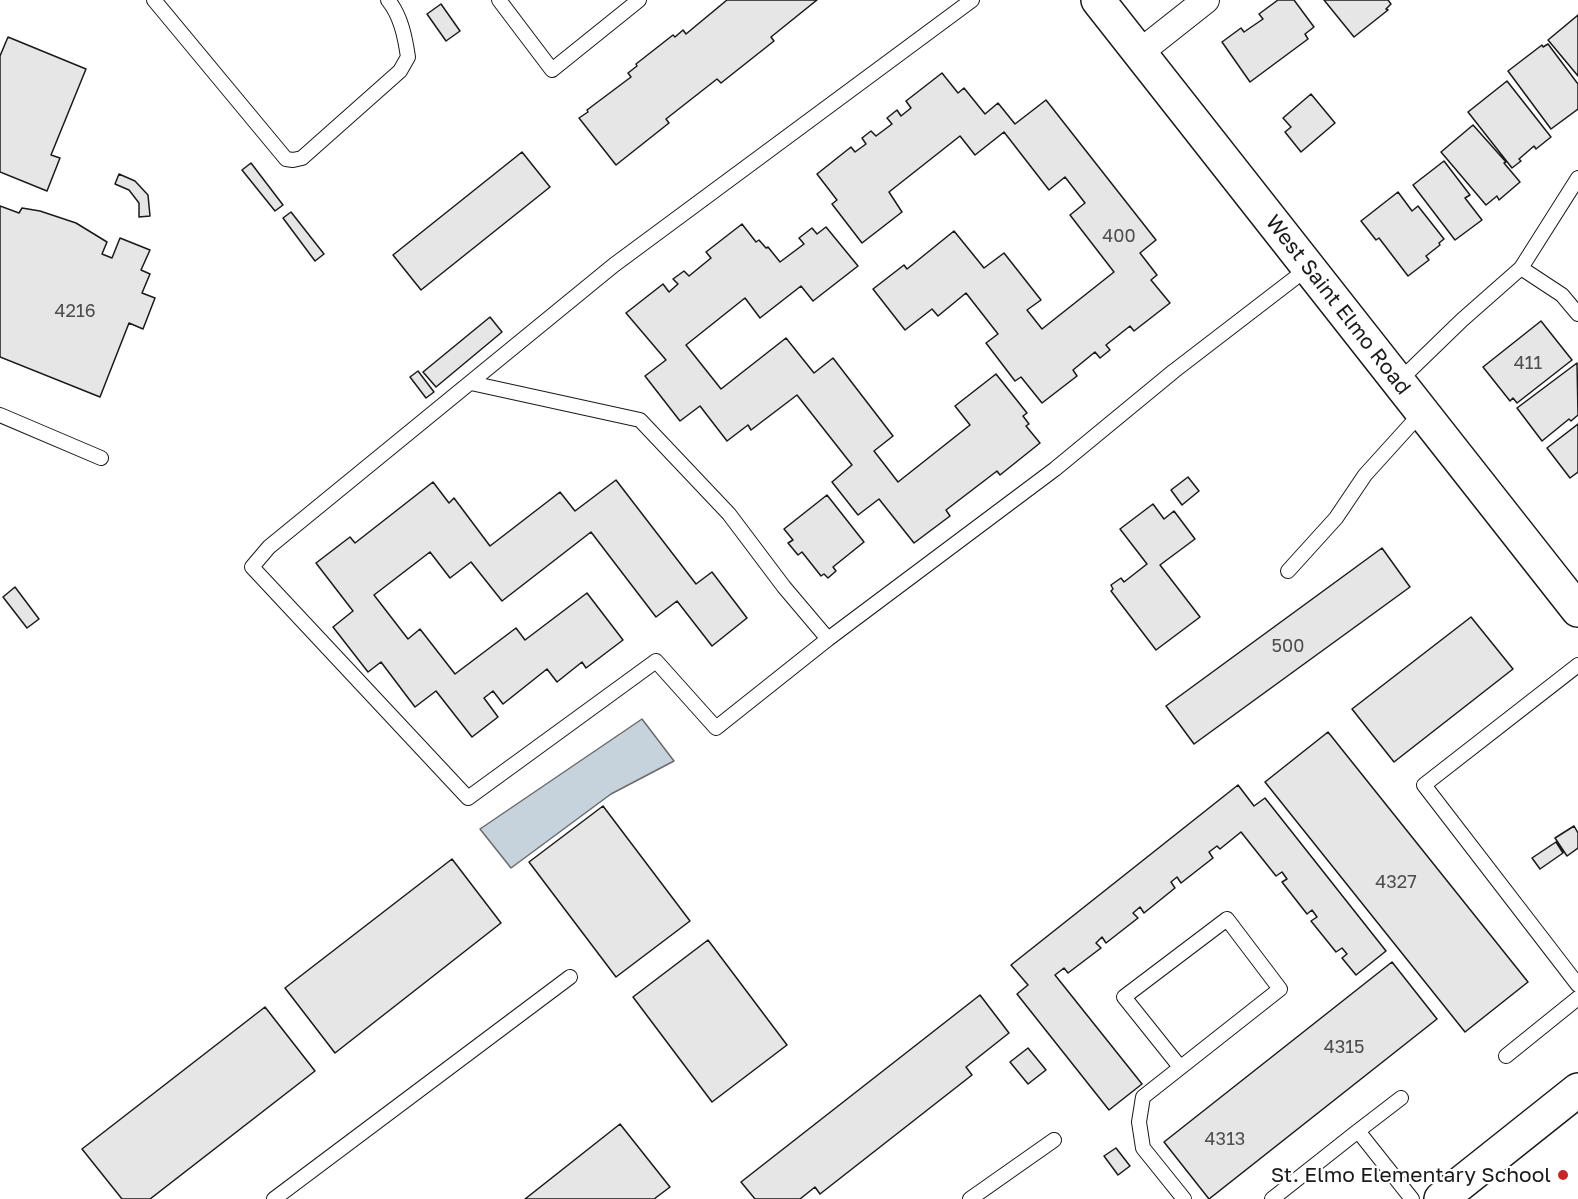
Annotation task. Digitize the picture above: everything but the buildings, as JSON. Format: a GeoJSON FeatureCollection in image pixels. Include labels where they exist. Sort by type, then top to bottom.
{"type":"FeatureCollection","features":[{"type":"Feature","properties":{"kind":"street","name":"West Saint Elmo Road"},"geometry":{"type":"LineString","coordinates":[[1098,0],[1578,610]]}},
{"type":"Feature","properties":{"kind":"street"},"geometry":{"type":"LineString","coordinates":[[1139,53],[1206,0]]}},
{"type":"Feature","properties":{"kind":"street"},"geometry":{"type":"LineString","coordinates":[[1441,1199],[1578,1090]]}},
{"type":"Feature","properties":{"kind":"lane"},"geometry":{"type":"LineString","coordinates":[[154,0],[286,159],[293,160],[302,158],[400,71],[408,57],[406,42],[391,3]]}},
{"type":"Feature","properties":{"kind":"lane"},"geometry":{"type":"LineString","coordinates":[[499,0],[552,70],[639,0]]}},
{"type":"Feature","properties":{"kind":"lane"},"geometry":{"type":"LineString","coordinates":[[972,0],[614,265],[269,547],[252,567],[468,798],[656,661],[716,728],[828,639],[1045,476],[1173,371],[1308,267]]}},
{"type":"Feature","properties":{"kind":"lane"},"geometry":{"type":"LineString","coordinates":[[1398,382],[1462,320],[1521,268],[1578,178]]}},
{"type":"Feature","properties":{"kind":"lane"},"geometry":{"type":"LineString","coordinates":[[1521,268],[1563,296],[1578,314]]}},
{"type":"Feature","properties":{"kind":"lane"},"geometry":{"type":"LineString","coordinates":[[471,383],[640,420],[729,514],[784,587],[828,639]]}},
{"type":"Feature","properties":{"kind":"lane"},"geometry":{"type":"LineString","coordinates":[[1288,571],[1336,518],[1365,476],[1422,412]]}},
{"type":"Feature","properties":{"kind":"lane"},"geometry":{"type":"LineString","coordinates":[[0,415],[100,458]]}},
{"type":"Feature","properties":{"kind":"lane"},"geometry":{"type":"LineString","coordinates":[[1578,664],[1424,785],[1578,985]]}},
{"type":"Feature","properties":{"kind":"lane"},"geometry":{"type":"LineString","coordinates":[[1180,1067],[1124,997],[1227,919],[1280,989],[1143,1097],[1139,1122],[1143,1148],[1184,1199]]}},
{"type":"Feature","properties":{"kind":"lane"},"geometry":{"type":"LineString","coordinates":[[274,1199],[570,977]]}},
{"type":"Feature","properties":{"kind":"lane"},"geometry":{"type":"LineString","coordinates":[[1506,1056],[1578,998]]}},
{"type":"Feature","properties":{"kind":"lane"},"geometry":{"type":"LineString","coordinates":[[1272,1199],[1401,1098]]}},
{"type":"Feature","properties":{"kind":"lane"},"geometry":{"type":"LineString","coordinates":[[1358,1131],[1412,1199]]}},
{"type":"Feature","properties":{"kind":"lane"},"geometry":{"type":"LineString","coordinates":[[970,1199],[1053,1140]]}},
{"type":"Feature","properties":{"kind":"shaded area"},"geometry":{"type":"Polygon","coordinates":[[[642,719],[674,761],[611,794],[511,868],[480,829],[642,719]]]}},
{"type":"Feature","properties":{"kind":"place","name":"St. Elmo Elementary School"},"geometry":{"type":"Point","coordinates":[1563,1175]}}]}
